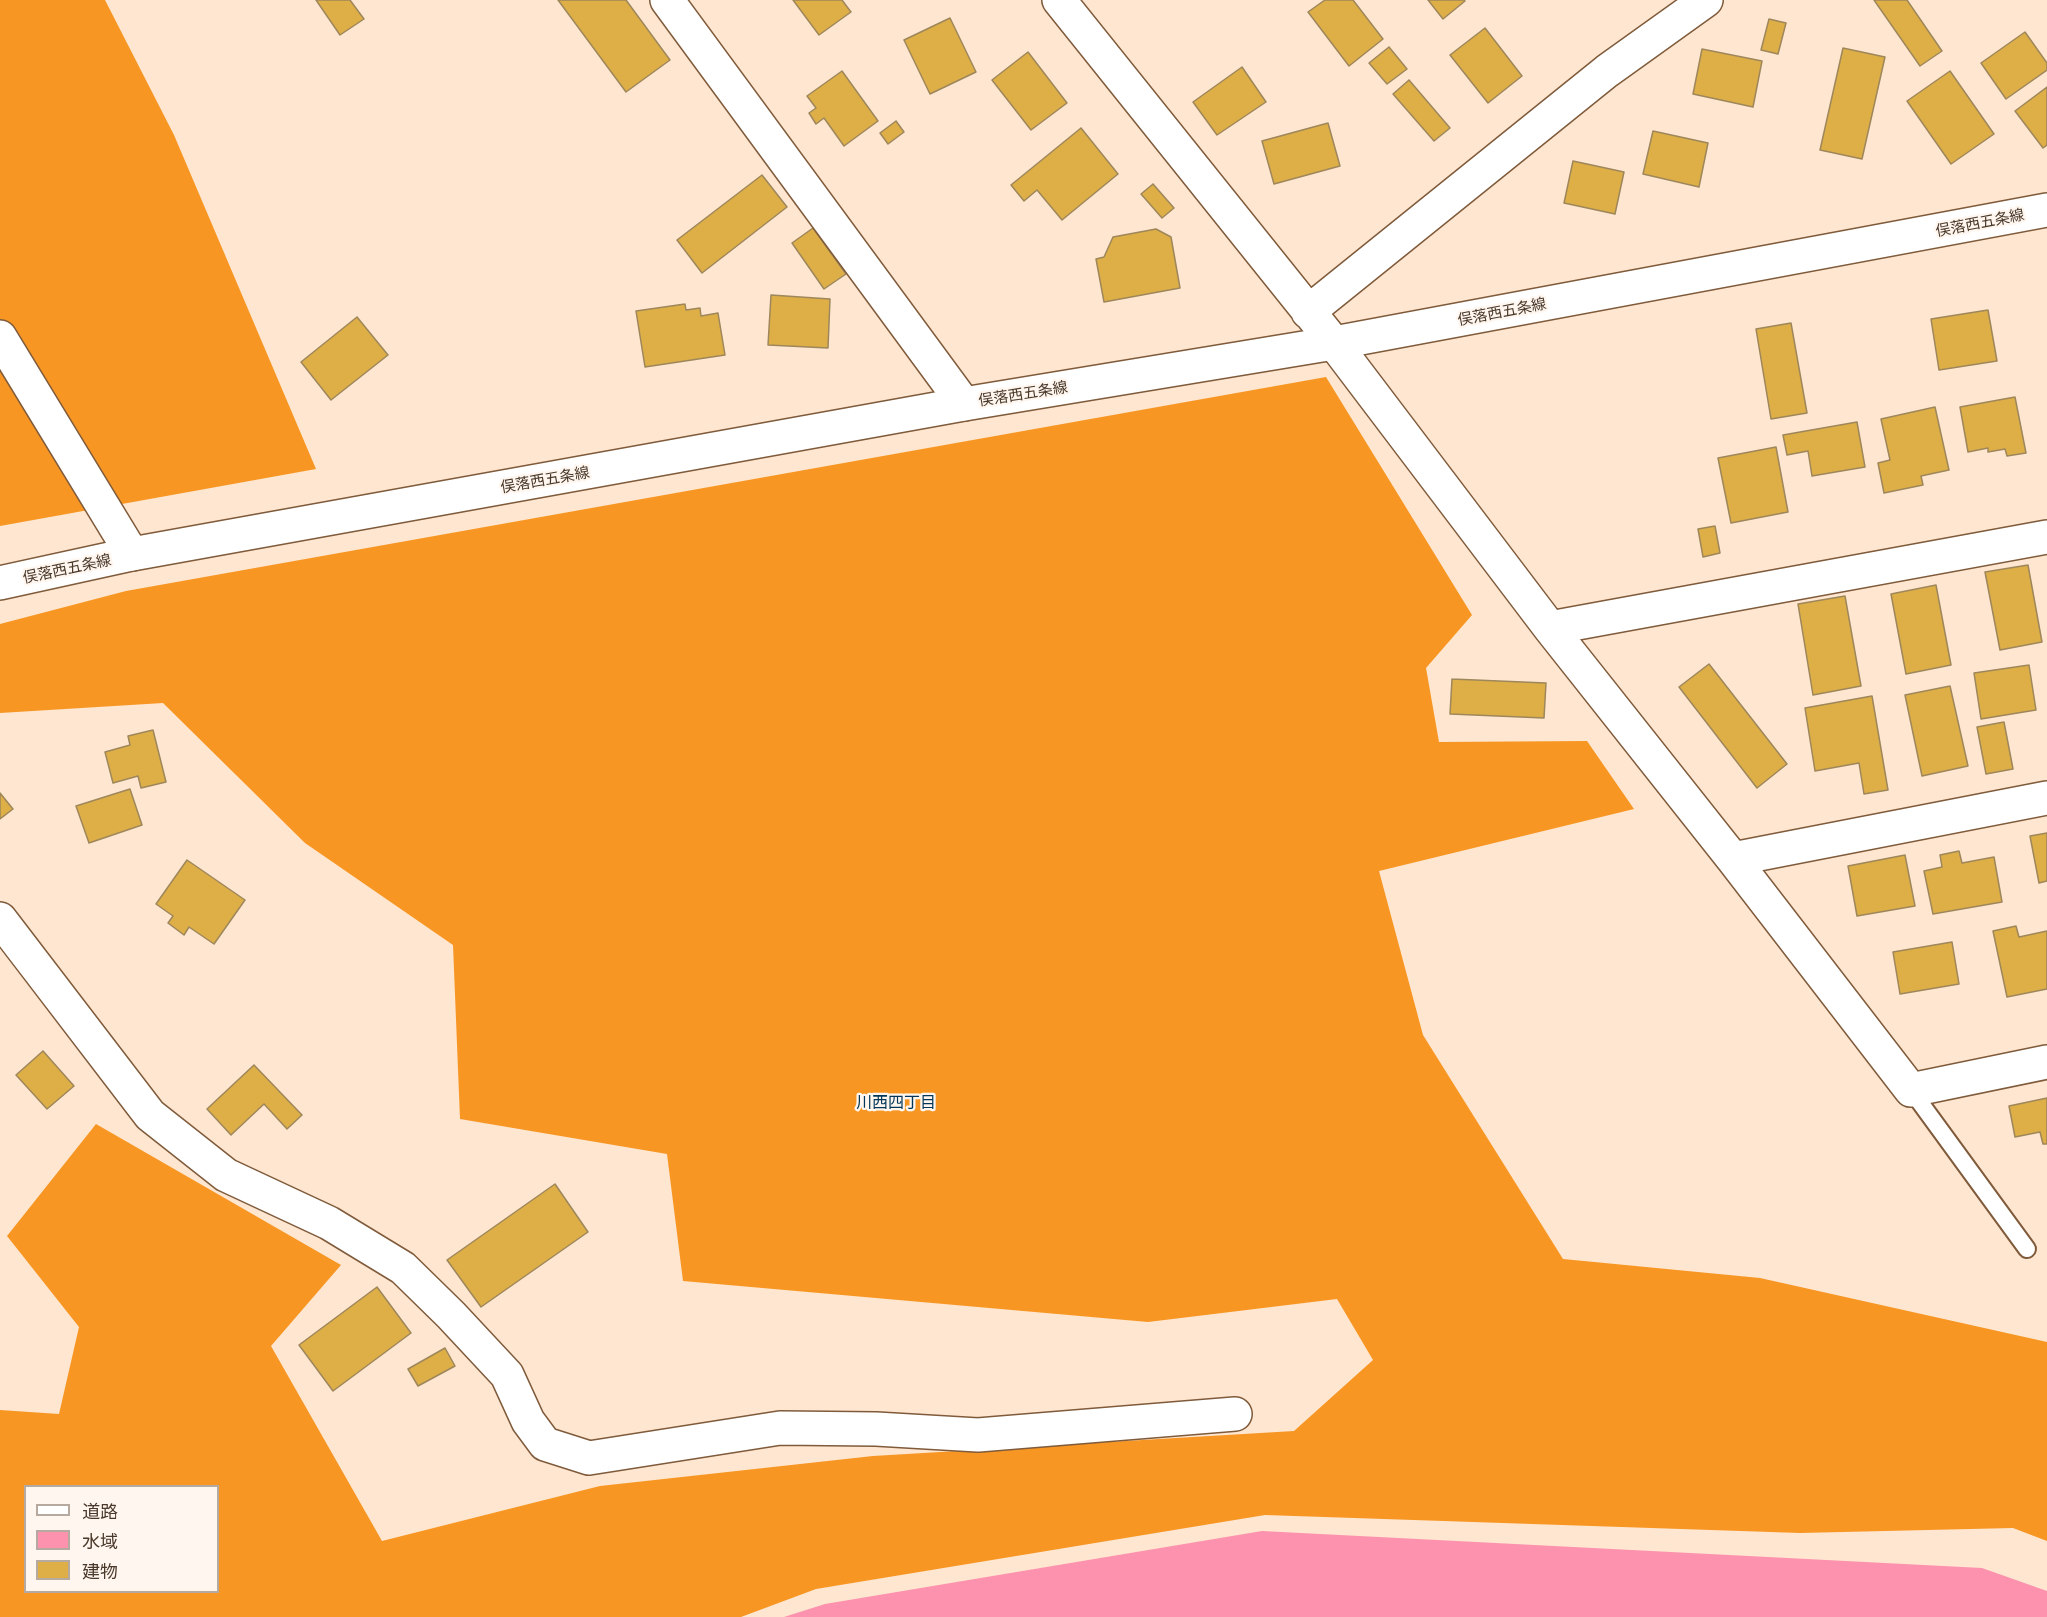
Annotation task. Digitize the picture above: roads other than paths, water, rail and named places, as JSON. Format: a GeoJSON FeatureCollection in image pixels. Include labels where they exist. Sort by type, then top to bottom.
{"type":"FeatureCollection","features":[{"type":"Feature","properties":{"kind":"street"},"geometry":{"type":"LineString","coordinates":[[667,0],[964,404]]}},
{"type":"Feature","properties":{"kind":"street"},"geometry":{"type":"LineString","coordinates":[[1059,0],[1334,343],[1550,628],[1911,1089],[2047,1062]]}},
{"type":"Feature","properties":{"kind":"street"},"geometry":{"type":"LineString","coordinates":[[1308,312],[1607,71],[1706,0]]}},
{"type":"Feature","properties":{"kind":"street","name":"俣落西五条線"},"geometry":{"type":"LineString","coordinates":[[0,583],[132,554],[964,404],[1334,343],[2047,210]]}},
{"type":"Feature","properties":{"kind":"street"},"geometry":{"type":"LineString","coordinates":[[0,337],[132,554]]}},
{"type":"Feature","properties":{"kind":"street"},"geometry":{"type":"LineString","coordinates":[[1550,628],[2047,537]]}},
{"type":"Feature","properties":{"kind":"street"},"geometry":{"type":"LineString","coordinates":[[1733,859],[2047,798]]}},
{"type":"Feature","properties":{"kind":"street"},"geometry":{"type":"LineString","coordinates":[[0,918],[150,1115],[226,1175],[329,1223],[403,1268],[507,1375],[528,1421],[545,1444],[589,1458],[780,1428],[876,1429],[978,1435],[1235,1414]]}},
{"type":"Feature","properties":{"kind":"lane"},"geometry":{"type":"LineString","coordinates":[[1911,1089],[2026,1249]]}},
{"type":"Feature","properties":{"kind":"water"},"geometry":{"type":"Polygon","coordinates":[[[1262,1531],[1982,1568],[2047,1591],[2047,1617],[784,1617],[825,1604],[1262,1531]]]}},
{"type":"Feature","properties":{"kind":"district","name":"川西四丁目"},"geometry":{"type":"Point","coordinates":[896,1103]}}]}
